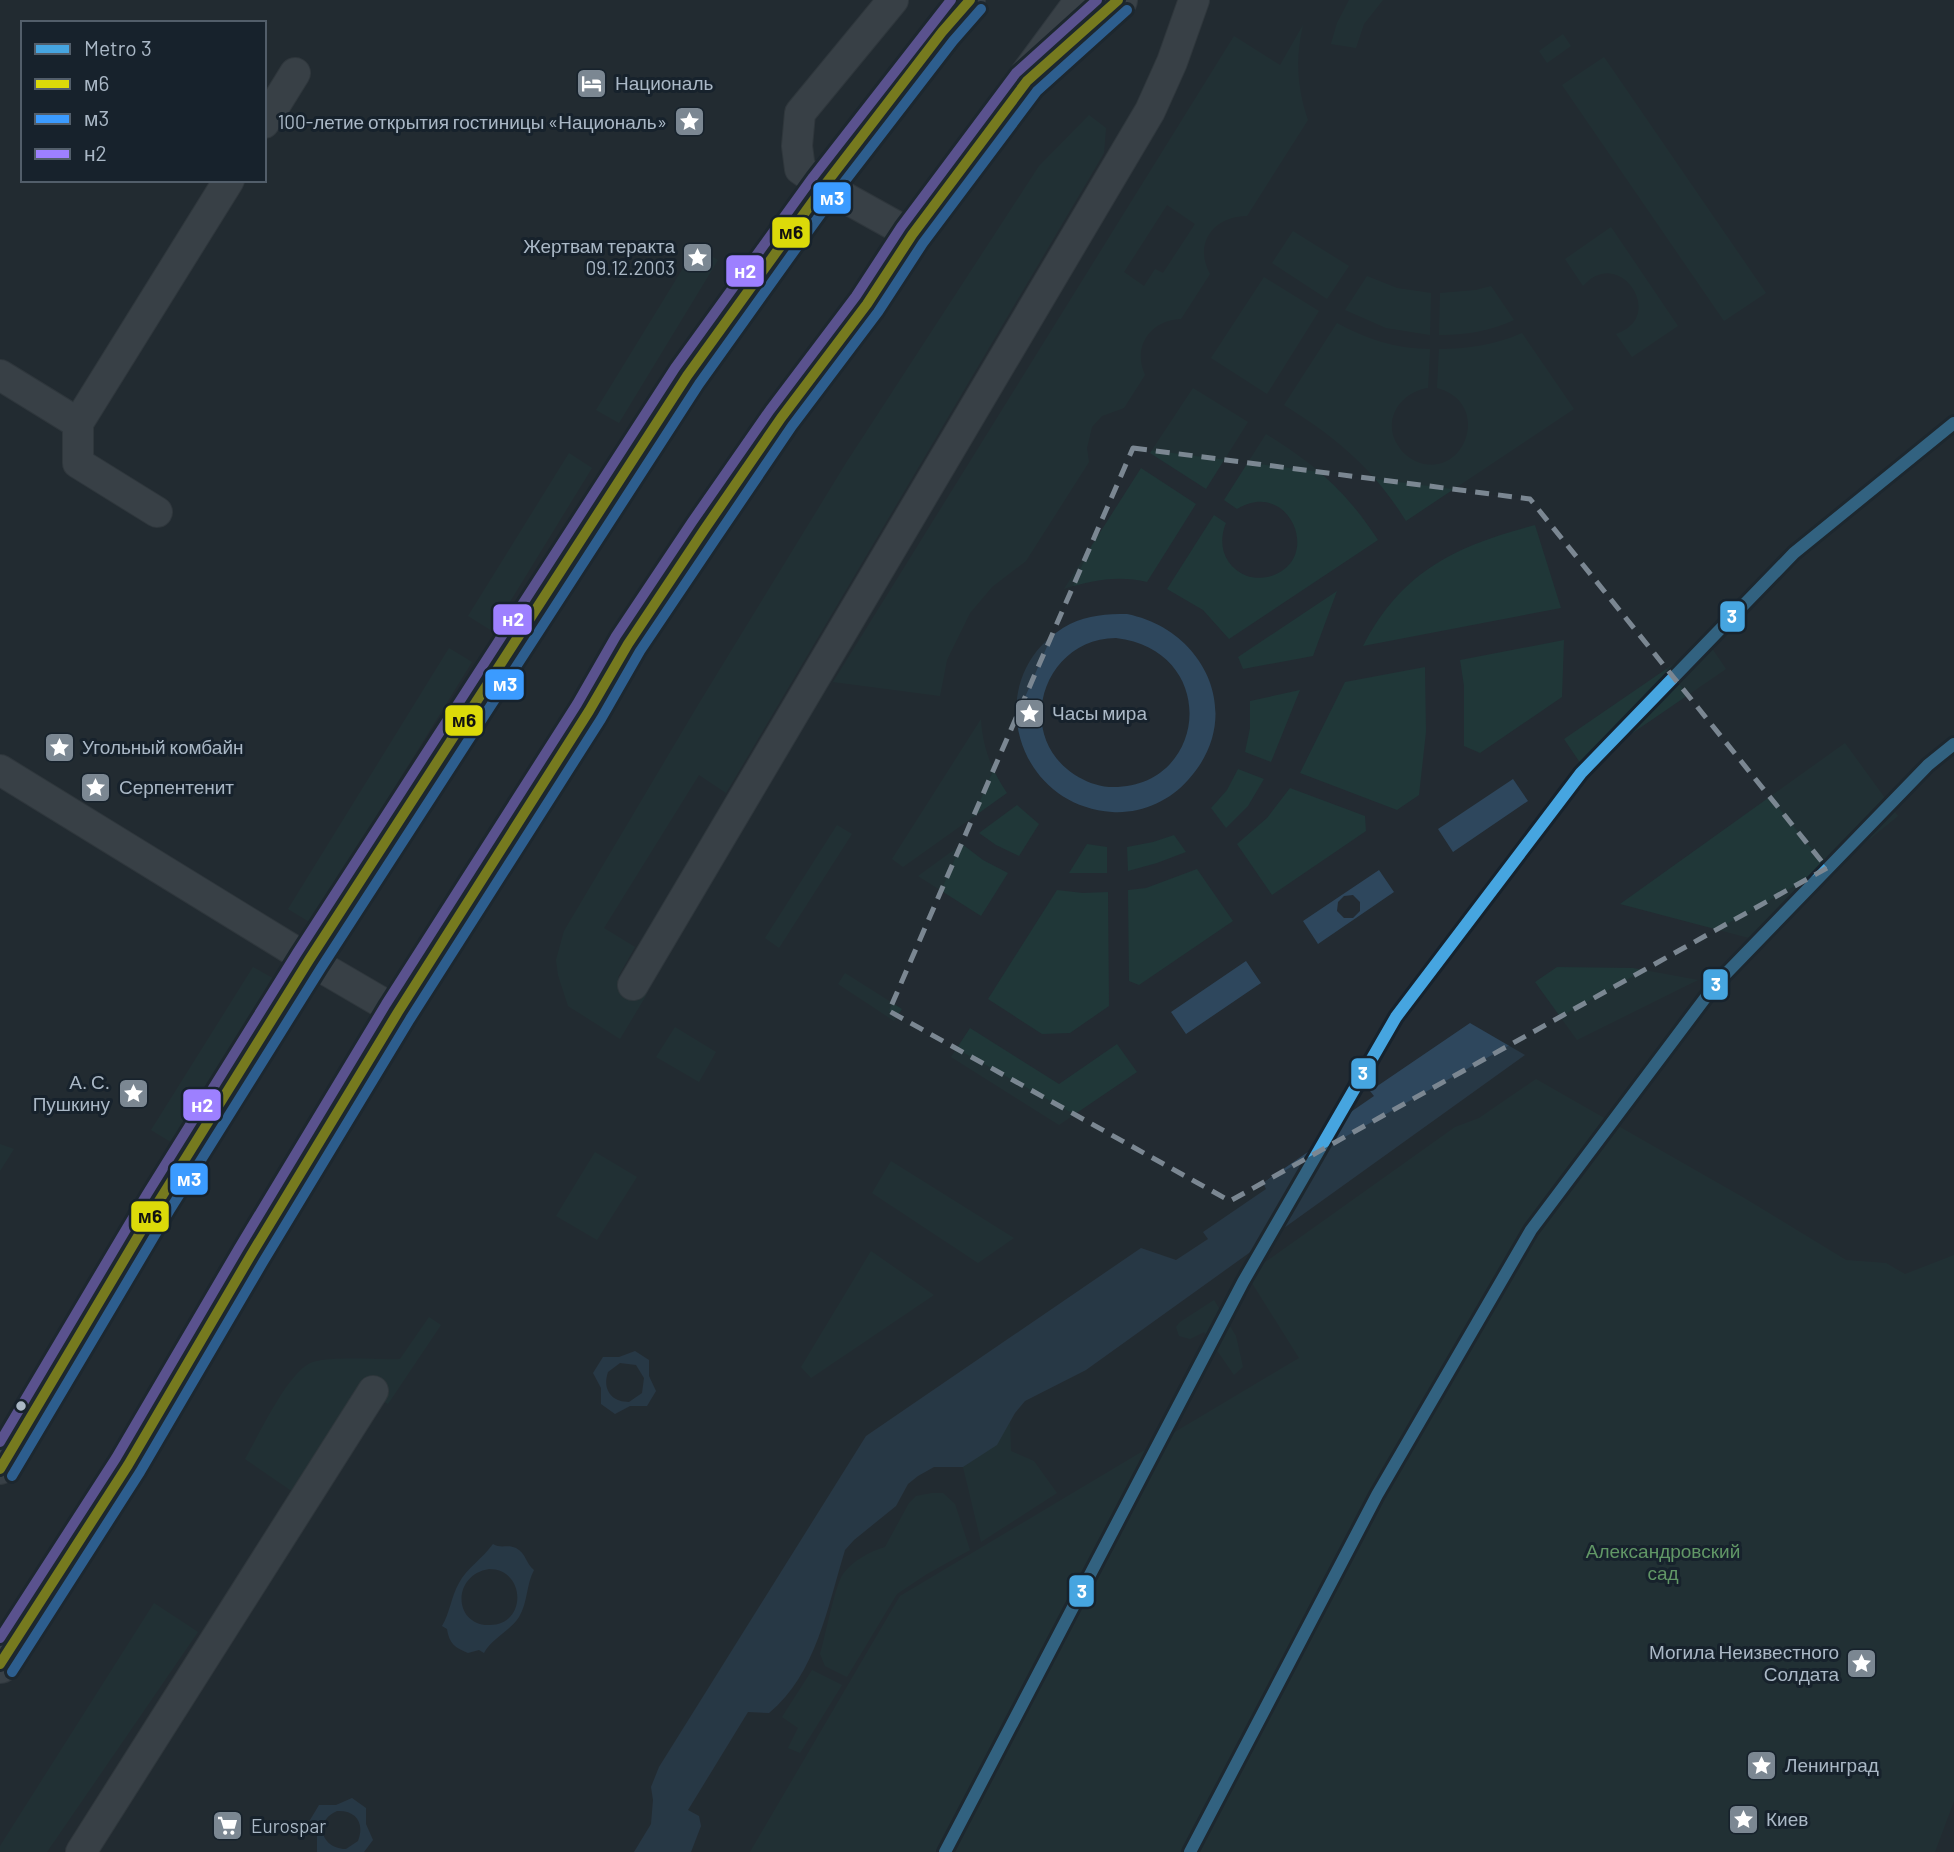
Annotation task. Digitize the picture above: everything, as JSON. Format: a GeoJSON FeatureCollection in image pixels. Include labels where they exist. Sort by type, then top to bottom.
{"type":"FeatureCollection","features":[{"type":"Feature","properties":{"kind":"main road"},"geometry":{"type":"LineString","coordinates":[[0,1664],[128,1465],[244,1266],[398,1012],[589,711],[628,644],[781,418],[867,304],[912,235],[1085,0]]}},
{"type":"Feature","properties":{"kind":"main road"},"geometry":{"type":"LineString","coordinates":[[1027,81],[1118,0]]}},
{"type":"Feature","properties":{"kind":"lane"},"geometry":{"type":"LineString","coordinates":[[893,0],[800,113],[797,146],[800,169],[824,186],[912,235]]}},
{"type":"Feature","properties":{"kind":"lane"},"geometry":{"type":"LineString","coordinates":[[0,1469],[159,1202],[309,960],[687,376],[824,186],[942,32],[970,0]]}},
{"type":"Feature","properties":{"kind":"lane"},"geometry":{"type":"LineString","coordinates":[[632,985],[1144,121],[1172,62],[1194,0]]}},
{"type":"Feature","properties":{"kind":"lane"},"geometry":{"type":"LineString","coordinates":[[266,120],[295,73]]}},
{"type":"Feature","properties":{"kind":"lane"},"geometry":{"type":"LineString","coordinates":[[157,512],[78,463],[78,423],[228,182]]}},
{"type":"Feature","properties":{"kind":"lane"},"geometry":{"type":"LineString","coordinates":[[0,375],[78,423]]}},
{"type":"Feature","properties":{"kind":"lane"},"geometry":{"type":"LineString","coordinates":[[0,771],[398,1012]]}},
{"type":"Feature","properties":{"kind":"lane"},"geometry":{"type":"LineString","coordinates":[[81,1852],[373,1391]]}},
{"type":"Feature","properties":{"kind":"highlighted area"},"geometry":{"type":"Polygon","coordinates":[[[1133,448],[1530,499],[1827,868],[1230,1201],[889,1011],[1133,448]]]}},
{"type":"Feature","properties":{"kind":"green space"},"geometry":{"type":"Polygon","coordinates":[[[1349,0],[1383,0],[1364,24],[1356,48],[1331,44],[1337,23],[1349,0]]]}},
{"type":"Feature","properties":{"kind":"green space"},"geometry":{"type":"Polygon","coordinates":[[[1303,25],[1298,73],[1308,120],[1247,216],[1225,221],[1210,233],[1204,252],[1210,274],[1181,319],[1160,324],[1147,337],[1141,355],[1145,375],[1124,408],[1102,416],[1092,427],[1087,448],[1089,462],[1026,561],[992,587],[970,613],[947,660],[940,696],[833,682],[1234,36],[1280,65],[1303,25]],[[1167,205],[1124,272],[1144,286],[1155,269],[1163,273],[1195,224],[1167,205]]]}},
{"type":"Feature","properties":{"kind":"green space"},"geometry":{"type":"Polygon","coordinates":[[[1563,34],[1571,46],[1547,63],[1539,51],[1563,34]]]}},
{"type":"Feature","properties":{"kind":"green space"},"geometry":{"type":"Polygon","coordinates":[[[1604,57],[1766,293],[1724,321],[1562,85],[1604,57]]]}},
{"type":"Feature","properties":{"kind":"green space"},"geometry":{"type":"Polygon","coordinates":[[[1089,115],[1106,128],[1104,153],[726,793],[699,775],[604,928],[635,947],[618,977],[647,994],[620,1039],[568,1006],[556,960],[564,931],[846,463],[1039,166],[1089,115]]]}},
{"type":"Feature","properties":{"kind":"green space"},"geometry":{"type":"Polygon","coordinates":[[[1611,227],[1678,326],[1632,357],[1616,334],[1631,325],[1638,313],[1638,300],[1632,288],[1623,278],[1611,273],[1597,275],[1583,286],[1565,259],[1611,227]]]}},
{"type":"Feature","properties":{"kind":"green space"},"geometry":{"type":"Polygon","coordinates":[[[1293,231],[1349,266],[1327,299],[1272,263],[1293,231]]]}},
{"type":"Feature","properties":{"kind":"green space"},"geometry":{"type":"Polygon","coordinates":[[[696,247],[718,260],[619,423],[596,410],[696,247]]]}},
{"type":"Feature","properties":{"kind":"green space"},"geometry":{"type":"Polygon","coordinates":[[[1367,276],[1397,288],[1431,293],[1430,335],[1386,328],[1345,310],[1367,276]]]}},
{"type":"Feature","properties":{"kind":"green space"},"geometry":{"type":"Polygon","coordinates":[[[1264,277],[1319,311],[1267,394],[1211,358],[1264,277]]]}},
{"type":"Feature","properties":{"kind":"green space"},"geometry":{"type":"Polygon","coordinates":[[[1491,286],[1514,320],[1478,332],[1439,335],[1440,293],[1491,286]]]}},
{"type":"Feature","properties":{"kind":"green space"},"geometry":{"type":"Polygon","coordinates":[[[1337,323],[1382,342],[1430,349],[1428,388],[1405,399],[1392,420],[1396,442],[1405,454],[1415,461],[1432,465],[1447,461],[1459,452],[1466,438],[1468,423],[1464,409],[1454,396],[1437,388],[1439,349],[1481,346],[1522,333],[1574,409],[1406,521],[1367,470],[1337,442],[1284,405],[1337,323]]]}},
{"type":"Feature","properties":{"kind":"green space"},"geometry":{"type":"Polygon","coordinates":[[[1193,388],[1248,422],[1206,489],[1150,453],[1193,388]]]}},
{"type":"Feature","properties":{"kind":"green space"},"geometry":{"type":"Polygon","coordinates":[[[1266,434],[1329,480],[1354,507],[1378,540],[1229,639],[1203,610],[1167,589],[1214,515],[1226,523],[1222,539],[1224,554],[1239,572],[1257,578],[1274,575],[1288,566],[1296,553],[1297,538],[1293,524],[1284,512],[1271,504],[1255,502],[1237,509],[1224,500],[1266,434]]]}},
{"type":"Feature","properties":{"kind":"green space"},"geometry":{"type":"Polygon","coordinates":[[[569,453],[592,468],[492,631],[468,616],[569,453]]]}},
{"type":"Feature","properties":{"kind":"green space"},"geometry":{"type":"Polygon","coordinates":[[[1141,468],[1196,504],[1147,582],[1105,580],[1064,589],[1141,468]]]}},
{"type":"Feature","properties":{"kind":"green space"},"geometry":{"type":"Polygon","coordinates":[[[1535,525],[1561,608],[1363,646],[1395,598],[1413,580],[1434,565],[1480,542],[1535,525]]]}},
{"type":"Feature","properties":{"kind":"green space"},"geometry":{"type":"Polygon","coordinates":[[[1337,591],[1313,656],[1243,669],[1238,657],[1337,591]]]}},
{"type":"Feature","properties":{"kind":"green space"},"geometry":{"type":"Polygon","coordinates":[[[1564,640],[1562,697],[1480,753],[1464,746],[1464,686],[1460,660],[1564,640]]]}},
{"type":"Feature","properties":{"kind":"green space"},"geometry":{"type":"Polygon","coordinates":[[[1707,641],[1726,669],[1583,767],[1564,739],[1707,641]]]}},
{"type":"Feature","properties":{"kind":"green space"},"geometry":{"type":"Polygon","coordinates":[[[449,648],[472,662],[311,923],[288,909],[449,648]]]}},
{"type":"Feature","properties":{"kind":"green space"},"geometry":{"type":"Polygon","coordinates":[[[1425,667],[1426,732],[1419,795],[1397,810],[1300,773],[1345,682],[1425,667]]]}},
{"type":"Feature","properties":{"kind":"green space"},"geometry":{"type":"Polygon","coordinates":[[[1300,690],[1271,762],[1245,752],[1250,728],[1250,701],[1300,690]]]}},
{"type":"Feature","properties":{"kind":"green space"},"geometry":{"type":"Polygon","coordinates":[[[981,719],[989,758],[1007,793],[903,867],[892,859],[981,719]]]}},
{"type":"Feature","properties":{"kind":"green space"},"geometry":{"type":"Polygon","coordinates":[[[1845,743],[1898,816],[1749,938],[1620,904],[1845,743]]]}},
{"type":"Feature","properties":{"kind":"green space"},"geometry":{"type":"Polygon","coordinates":[[[1238,769],[1264,779],[1248,806],[1226,828],[1211,808],[1227,790],[1238,769]]]}},
{"type":"Feature","properties":{"kind":"green space"},"geometry":{"type":"Polygon","coordinates":[[[1290,788],[1365,816],[1366,831],[1272,895],[1237,844],[1267,818],[1290,788]]]}},
{"type":"Feature","properties":{"kind":"green space"},"geometry":{"type":"Polygon","coordinates":[[[1017,805],[1039,824],[1019,856],[979,833],[1017,805]]]}},
{"type":"Feature","properties":{"kind":"green space"},"geometry":{"type":"Polygon","coordinates":[[[837,825],[852,834],[779,948],[765,938],[837,825]]]}},
{"type":"Feature","properties":{"kind":"green space"},"geometry":{"type":"Polygon","coordinates":[[[1174,835],[1186,852],[1128,871],[1127,847],[1174,835]]]}},
{"type":"Feature","properties":{"kind":"green space"},"geometry":{"type":"Polygon","coordinates":[[[962,844],[983,860],[1008,873],[981,916],[918,876],[962,844]]]}},
{"type":"Feature","properties":{"kind":"green space"},"geometry":{"type":"Polygon","coordinates":[[[1087,844],[1107,847],[1107,873],[1069,873],[1087,844]]]}},
{"type":"Feature","properties":{"kind":"green space"},"geometry":{"type":"Polygon","coordinates":[[[1197,869],[1233,921],[1139,985],[1129,981],[1128,890],[1146,888],[1197,869]]]}},
{"type":"Feature","properties":{"kind":"green space"},"geometry":{"type":"Polygon","coordinates":[[[1057,890],[1108,892],[1109,1006],[1070,1033],[1042,1034],[988,999],[1057,890]]]}},
{"type":"Feature","properties":{"kind":"green space"},"geometry":{"type":"Polygon","coordinates":[[[253,967],[276,980],[174,1144],[151,1130],[253,967]]]}},
{"type":"Feature","properties":{"kind":"green space"},"geometry":{"type":"Polygon","coordinates":[[[1557,967],[1633,968],[1698,980],[1577,1040],[1535,982],[1557,967]]]}},
{"type":"Feature","properties":{"kind":"green space"},"geometry":{"type":"Polygon","coordinates":[[[845,973],[902,1009],[894,1021],[838,984],[845,973]]]}},
{"type":"Feature","properties":{"kind":"green space"},"geometry":{"type":"Polygon","coordinates":[[[675,1027],[716,1052],[699,1082],[656,1057],[675,1027]]]}},
{"type":"Feature","properties":{"kind":"green space"},"geometry":{"type":"Polygon","coordinates":[[[970,1028],[1059,1084],[1117,1044],[1137,1072],[1059,1125],[951,1057],[970,1028]]]}},
{"type":"Feature","properties":{"kind":"green space","name":"Александровский сад"},"geometry":{"type":"Polygon","coordinates":[[[1536,1079],[1746,1199],[1846,1260],[1886,1263],[1905,1274],[1954,1255],[1954,1801],[1935,1852],[750,1852],[900,1596],[1299,1358],[1247,1275],[1455,1127],[1479,1118],[1536,1079]]]}},
{"type":"Feature","properties":{"kind":"green space"},"geometry":{"type":"Polygon","coordinates":[[[0,1144],[14,1149],[0,1171],[0,1144]]]}},
{"type":"Feature","properties":{"kind":"green space"},"geometry":{"type":"Polygon","coordinates":[[[595,1152],[637,1177],[597,1240],[556,1216],[595,1152]]]}},
{"type":"Feature","properties":{"kind":"green space"},"geometry":{"type":"Polygon","coordinates":[[[891,1161],[1014,1238],[978,1263],[872,1193],[891,1161]]]}},
{"type":"Feature","properties":{"kind":"green space"},"geometry":{"type":"Polygon","coordinates":[[[871,1251],[934,1295],[811,1378],[801,1367],[871,1251]]]}},
{"type":"Feature","properties":{"kind":"green space"},"geometry":{"type":"Polygon","coordinates":[[[1214,1300],[1236,1336],[1243,1367],[1234,1375],[1204,1332],[1190,1339],[1179,1336],[1176,1327],[1214,1300]]]}},
{"type":"Feature","properties":{"kind":"green space"},"geometry":{"type":"Polygon","coordinates":[[[429,1317],[441,1325],[388,1404],[362,1390],[293,1492],[245,1459],[284,1390],[304,1367],[313,1362],[332,1359],[400,1359],[429,1317]]]}},
{"type":"Feature","properties":{"kind":"green space"},"geometry":{"type":"Polygon","coordinates":[[[1010,1421],[1011,1451],[1034,1461],[1057,1493],[981,1542],[963,1467],[989,1447],[1010,1421]]]}},
{"type":"Feature","properties":{"kind":"green space"},"geometry":{"type":"Polygon","coordinates":[[[943,1493],[955,1504],[970,1550],[897,1594],[847,1677],[825,1666],[820,1654],[843,1574],[862,1557],[885,1547],[909,1503],[916,1496],[943,1493]]]}},
{"type":"Feature","properties":{"kind":"green space"},"geometry":{"type":"Polygon","coordinates":[[[154,1603],[198,1632],[47,1852],[0,1852],[0,1846],[154,1603]]]}},
{"type":"Feature","properties":{"kind":"green space"},"geometry":{"type":"Polygon","coordinates":[[[812,1670],[842,1685],[800,1753],[788,1748],[798,1728],[782,1717],[812,1670]]]}},
{"type":"Feature","properties":{"kind":"water","name":"Часы мира"},"geometry":{"type":"Polygon","coordinates":[[[1127,614],[1155,623],[1178,638],[1196,657],[1209,679],[1215,704],[1214,730],[1205,755],[1181,787],[1154,805],[1133,811],[1112,812],[1077,804],[1050,786],[1030,762],[1019,733],[1017,703],[1024,673],[1042,646],[1077,621],[1127,614]],[[1116,638],[1091,642],[1070,654],[1055,671],[1045,691],[1041,714],[1045,736],[1056,757],[1075,775],[1109,787],[1142,782],[1167,767],[1183,745],[1189,719],[1186,692],[1174,667],[1150,648],[1116,638]]]}},
{"type":"Feature","properties":{"kind":"water"},"geometry":{"type":"Polygon","coordinates":[[[1513,779],[1528,801],[1453,852],[1438,829],[1513,779]]]}},
{"type":"Feature","properties":{"kind":"water"},"geometry":{"type":"Polygon","coordinates":[[[1379,870],[1394,892],[1318,944],[1303,921],[1379,870]],[[1353,895],[1344,896],[1338,902],[1337,911],[1344,918],[1353,918],[1360,911],[1360,902],[1353,895]]]}},
{"type":"Feature","properties":{"kind":"water"},"geometry":{"type":"Polygon","coordinates":[[[1246,961],[1261,983],[1186,1034],[1171,1012],[1246,961]]]}},
{"type":"Feature","properties":{"kind":"water"},"geometry":{"type":"Polygon","coordinates":[[[1470,1023],[1525,1055],[1086,1370],[1025,1401],[997,1445],[963,1467],[934,1467],[908,1484],[896,1506],[845,1550],[818,1638],[798,1679],[769,1713],[748,1712],[688,1810],[699,1816],[701,1826],[691,1852],[634,1852],[651,1824],[651,1787],[659,1767],[866,1436],[1141,1248],[1176,1260],[1208,1239],[1203,1232],[1266,1189],[1263,1183],[1331,1136],[1326,1129],[1374,1096],[1370,1091],[1470,1023]]]}},
{"type":"Feature","properties":{"kind":"water"},"geometry":{"type":"Polygon","coordinates":[[[635,1351],[649,1360],[649,1376],[656,1391],[647,1406],[630,1406],[615,1414],[601,1404],[601,1388],[593,1373],[603,1357],[619,1357],[635,1351]],[[620,1363],[608,1372],[607,1389],[617,1400],[629,1402],[642,1393],[644,1378],[636,1365],[620,1363]]]}},
{"type":"Feature","properties":{"kind":"water"},"geometry":{"type":"Polygon","coordinates":[[[493,1544],[516,1548],[534,1570],[519,1617],[484,1653],[479,1650],[468,1653],[453,1644],[447,1629],[442,1626],[459,1583],[493,1544]],[[489,1569],[477,1573],[468,1580],[463,1589],[463,1608],[468,1617],[476,1623],[501,1623],[510,1617],[515,1608],[516,1587],[501,1571],[489,1569]]]}},
{"type":"Feature","properties":{"kind":"water"},"geometry":{"type":"Polygon","coordinates":[[[352,1798],[366,1808],[366,1824],[373,1840],[364,1852],[317,1852],[317,1835],[310,1820],[319,1805],[336,1805],[352,1798]],[[337,1811],[329,1816],[323,1827],[323,1834],[326,1840],[337,1848],[346,1849],[358,1841],[360,1829],[354,1815],[337,1811]]]}},
{"type":"Feature","properties":{"kind":"metro line","name":"3"},"geometry":{"type":"LineString","coordinates":[[945,1852],[1243,1282],[1396,1017],[1581,773],[1794,553],[1954,423]]}},
{"type":"Feature","properties":{"kind":"metro line","name":"3"},"geometry":{"type":"LineString","coordinates":[[1190,1852],[1377,1495],[1531,1230],[1715,985],[1928,765],[1954,744]]}},
{"type":"Feature","properties":{"kind":"transit line","name":"н2"},"geometry":{"type":"LineString","coordinates":[[0,1442],[147,1194],[297,953],[675,368],[813,177],[951,0]]}},
{"type":"Feature","properties":{"kind":"transit line","name":"м6"},"geometry":{"type":"LineString","coordinates":[[0,1469],[159,1201],[309,960],[687,376],[824,186],[942,32],[970,0]]}},
{"type":"Feature","properties":{"kind":"transit line","name":"н2"},"geometry":{"type":"LineString","coordinates":[[0,1638],[116,1458],[386,1004],[577,704],[616,636],[692,522],[770,410],[856,296],[901,227],[1016,73],[1097,0]]}},
{"type":"Feature","properties":{"kind":"transit line","name":"м6"},"geometry":{"type":"LineString","coordinates":[[0,1664],[128,1465],[398,1012],[589,711],[628,644],[704,530],[781,418],[867,304],[912,235],[1027,81],[1118,0]]}},
{"type":"Feature","properties":{"kind":"transit line","name":"м3"},"geometry":{"type":"LineString","coordinates":[[12,1476],[171,1208],[321,968],[699,384],[835,194],[953,41],[981,9]]}},
{"type":"Feature","properties":{"kind":"transit line","name":"м3"},"geometry":{"type":"LineString","coordinates":[[12,1672],[140,1472],[410,1019],[601,719],[640,651],[792,426],[878,312],[923,243],[1037,91],[1127,10]]}},
{"type":"Feature","properties":{"kind":"place","name":"Националь"},"geometry":{"type":"Point","coordinates":[592,83]}},
{"type":"Feature","properties":{"kind":"place","name":"100-летие открытия гостиницы «Националь»"},"geometry":{"type":"Point","coordinates":[690,122]}},
{"type":"Feature","properties":{"kind":"place","name":"Жертвам теракта 09.12.2003"},"geometry":{"type":"Point","coordinates":[698,257]}},
{"type":"Feature","properties":{"kind":"place","name":"Часы мира"},"geometry":{"type":"Point","coordinates":[1029,713]}},
{"type":"Feature","properties":{"kind":"place","name":"Угольный комбайн"},"geometry":{"type":"Point","coordinates":[59,747]}},
{"type":"Feature","properties":{"kind":"place","name":"Серпентенит"},"geometry":{"type":"Point","coordinates":[96,787]}},
{"type":"Feature","properties":{"kind":"place","name":"А. С. Пушкину"},"geometry":{"type":"Point","coordinates":[133,1093]}},
{"type":"Feature","properties":{"kind":"place","name":"Могила Неизвестного Солдата"},"geometry":{"type":"Point","coordinates":[1862,1663]}},
{"type":"Feature","properties":{"kind":"place","name":"Ленинград"},"geometry":{"type":"Point","coordinates":[1762,1765]}},
{"type":"Feature","properties":{"kind":"place","name":"Киев"},"geometry":{"type":"Point","coordinates":[1743,1819]}},
{"type":"Feature","properties":{"kind":"place","name":"Eurospar"},"geometry":{"type":"Point","coordinates":[228,1826]}}]}
